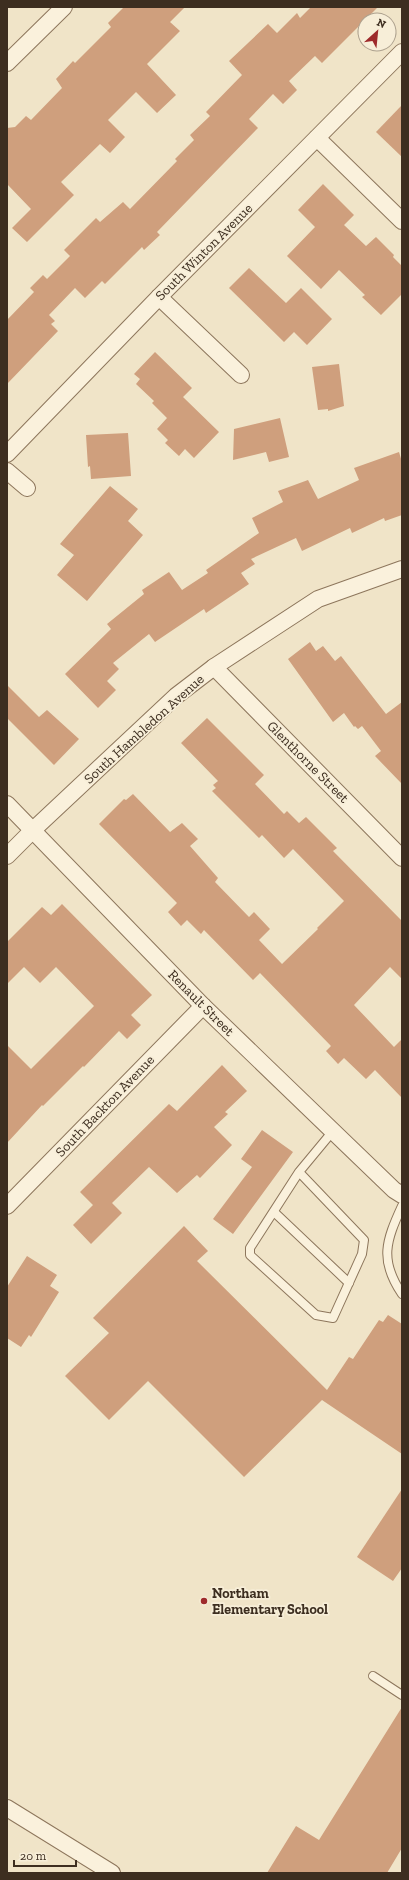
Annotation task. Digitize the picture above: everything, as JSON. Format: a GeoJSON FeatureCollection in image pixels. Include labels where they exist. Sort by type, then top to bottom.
{"type":"FeatureCollection","features":[{"type":"Feature","properties":{"kind":"street"},"geometry":{"type":"LineString","coordinates":[[7,63],[64,7]]}},
{"type":"Feature","properties":{"kind":"street","name":"South Winton Avenue"},"geometry":{"type":"LineString","coordinates":[[7,454],[159,297],[402,52]]}},
{"type":"Feature","properties":{"kind":"street"},"geometry":{"type":"LineString","coordinates":[[316,138],[402,221]]}},
{"type":"Feature","properties":{"kind":"street"},"geometry":{"type":"LineString","coordinates":[[159,297],[241,375]]}},
{"type":"Feature","properties":{"kind":"street"},"geometry":{"type":"LineString","coordinates":[[7,471],[27,488]]}},
{"type":"Feature","properties":{"kind":"street","name":"South Hambledon Avenue"},"geometry":{"type":"LineString","coordinates":[[7,856],[32,830],[176,696],[214,667],[318,599],[402,569]]}},
{"type":"Feature","properties":{"kind":"street","name":"Glenthorne Street"},"geometry":{"type":"LineString","coordinates":[[214,667],[402,858]]}},
{"type":"Feature","properties":{"kind":"street","name":"Renault Street"},"geometry":{"type":"LineString","coordinates":[[7,804],[202,1006],[394,1190],[402,1195]]}},
{"type":"Feature","properties":{"kind":"street","name":"South Backton Avenue"},"geometry":{"type":"LineString","coordinates":[[7,1206],[202,1006]]}},
{"type":"Feature","properties":{"kind":"street"},"geometry":{"type":"LineString","coordinates":[[7,1808],[112,1873]]}},
{"type":"Feature","properties":{"kind":"lane"},"geometry":{"type":"LineString","coordinates":[[300,1172],[364,1240],[362,1254],[333,1318],[316,1314],[250,1255],[250,1248],[300,1172],[332,1131]]}},
{"type":"Feature","properties":{"kind":"lane"},"geometry":{"type":"LineString","coordinates":[[402,1206],[389,1234],[386,1252],[392,1279],[402,1294]]}},
{"type":"Feature","properties":{"kind":"lane"},"geometry":{"type":"LineString","coordinates":[[274,1212],[349,1283]]}},
{"type":"Feature","properties":{"kind":"lane"},"geometry":{"type":"LineString","coordinates":[[373,1676],[402,1695]]}},
{"type":"Feature","properties":{"kind":"building"},"geometry":{"type":"Polygon","coordinates":[[[124,7],[185,7],[170,22],[180,31],[147,64],[176,95],[157,113],[136,92],[108,120],[125,137],[110,153],[100,144],[61,182],[74,195],[27,242],[12,228],[31,209],[7,184],[7,128],[15,127],[26,116],[31,120],[62,88],[56,79],[73,61],[75,63],[111,27],[108,23],[124,7]]]}},
{"type":"Feature","properties":{"kind":"building"},"geometry":{"type":"Polygon","coordinates":[[[311,7],[378,7],[373,12],[357,12],[357,28],[322,63],[315,56],[289,81],[297,90],[283,104],[273,94],[249,119],[258,128],[157,232],[160,235],[144,250],[142,247],[105,284],[102,281],[85,298],[75,288],[49,315],[55,321],[51,324],[58,331],[7,384],[7,320],[34,292],[30,288],[43,275],[47,279],[70,256],[64,250],[96,218],[100,222],[123,202],[130,209],[177,161],[175,159],[194,140],[190,135],[210,116],[206,112],[242,75],[229,61],[268,24],[277,33],[297,13],[300,18],[311,7]]]}},
{"type":"Feature","properties":{"kind":"building"},"geometry":{"type":"Polygon","coordinates":[[[402,105],[402,157],[376,132],[402,105]]]}},
{"type":"Feature","properties":{"kind":"building"},"geometry":{"type":"Polygon","coordinates":[[[323,184],[354,215],[344,225],[366,246],[376,237],[394,255],[393,257],[402,266],[402,294],[381,315],[362,297],[365,295],[339,270],[321,289],[287,256],[315,227],[298,210],[323,184]]]}},
{"type":"Feature","properties":{"kind":"building"},"geometry":{"type":"Polygon","coordinates":[[[249,268],[286,303],[301,288],[332,319],[307,345],[294,332],[284,342],[229,288],[249,268]]]}},
{"type":"Feature","properties":{"kind":"building"},"geometry":{"type":"Polygon","coordinates":[[[155,352],[192,388],[183,397],[219,432],[194,458],[185,449],[179,456],[165,443],[168,440],[157,429],[167,418],[152,403],[154,401],[136,384],[140,379],[134,374],[155,352]]]}},
{"type":"Feature","properties":{"kind":"building"},"geometry":{"type":"Polygon","coordinates":[[[339,364],[344,406],[328,411],[328,409],[318,410],[312,367],[339,364]]]}},
{"type":"Feature","properties":{"kind":"building"},"geometry":{"type":"Polygon","coordinates":[[[280,418],[289,457],[269,462],[266,452],[233,460],[234,429],[280,418]]]}},
{"type":"Feature","properties":{"kind":"building"},"geometry":{"type":"Polygon","coordinates":[[[128,433],[131,476],[91,479],[90,466],[88,467],[86,435],[128,433]]]}},
{"type":"Feature","properties":{"kind":"building"},"geometry":{"type":"Polygon","coordinates":[[[399,452],[402,462],[402,515],[385,521],[384,518],[352,533],[350,528],[302,551],[296,538],[251,559],[255,564],[241,573],[249,584],[206,613],[204,609],[155,642],[149,634],[113,663],[119,669],[107,681],[116,690],[98,708],[65,674],[111,629],[107,624],[144,594],[142,590],[169,572],[182,590],[208,573],[206,570],[259,533],[252,518],[283,502],[278,491],[308,480],[318,499],[359,480],[354,468],[399,452]]]}},
{"type":"Feature","properties":{"kind":"building"},"geometry":{"type":"Polygon","coordinates":[[[110,486],[138,509],[128,521],[143,535],[87,601],[57,575],[74,555],[60,544],[110,486]]]}},
{"type":"Feature","properties":{"kind":"building"},"geometry":{"type":"Polygon","coordinates":[[[310,642],[316,651],[323,646],[335,661],[341,656],[386,714],[402,702],[402,784],[375,756],[381,751],[362,726],[358,729],[355,726],[354,727],[344,713],[333,722],[288,659],[310,642]]]}},
{"type":"Feature","properties":{"kind":"building"},"geometry":{"type":"Polygon","coordinates":[[[7,685],[39,717],[47,710],[79,739],[54,765],[7,718],[7,685]]]}},
{"type":"Feature","properties":{"kind":"building"},"geometry":{"type":"Polygon","coordinates":[[[207,718],[264,775],[255,784],[284,814],[287,811],[299,823],[306,817],[337,848],[333,851],[402,921],[402,979],[390,967],[354,1005],[394,1047],[402,1039],[402,1098],[375,1070],[366,1079],[344,1058],[338,1064],[326,1051],[331,1046],[260,973],[253,980],[204,930],[201,934],[187,920],[181,926],[168,912],[177,903],[99,824],[124,799],[126,800],[133,794],[170,832],[182,823],[198,839],[190,846],[218,878],[215,882],[249,917],[254,912],[270,929],[259,940],[282,964],[318,929],[317,928],[344,901],[293,849],[284,858],[262,835],[259,838],[212,791],[216,788],[213,785],[218,781],[181,743],[207,718]]]}},
{"type":"Feature","properties":{"kind":"building"},"geometry":{"type":"Polygon","coordinates":[[[62,904],[152,995],[131,1015],[141,1025],[127,1039],[119,1031],[84,1067],[83,1066],[43,1106],[42,1105],[7,1143],[7,1045],[31,1069],[94,1006],[56,967],[40,983],[24,967],[7,984],[7,942],[42,907],[51,915],[62,904]]]}},
{"type":"Feature","properties":{"kind":"building"},"geometry":{"type":"Polygon","coordinates":[[[222,1065],[247,1091],[225,1112],[228,1114],[214,1127],[232,1145],[200,1178],[197,1175],[177,1193],[149,1167],[112,1203],[122,1213],[91,1244],[73,1225],[93,1205],[80,1192],[169,1104],[177,1111],[222,1065]]]}},
{"type":"Feature","properties":{"kind":"building"},"geometry":{"type":"Polygon","coordinates":[[[262,1130],[293,1152],[233,1234],[213,1219],[252,1167],[241,1159],[262,1130]]]}},
{"type":"Feature","properties":{"kind":"building"},"geometry":{"type":"Polygon","coordinates":[[[184,1226],[208,1251],[197,1261],[327,1390],[349,1357],[353,1359],[379,1320],[383,1322],[388,1315],[402,1324],[402,1454],[322,1400],[244,1477],[148,1381],[109,1420],[65,1376],[109,1333],[93,1318],[184,1226]]]}},
{"type":"Feature","properties":{"kind":"building"},"geometry":{"type":"Polygon","coordinates":[[[27,1256],[57,1275],[50,1286],[59,1292],[31,1337],[29,1335],[21,1347],[7,1338],[7,1287],[27,1256]]]}},
{"type":"Feature","properties":{"kind":"building"},"geometry":{"type":"Polygon","coordinates":[[[402,1489],[402,1568],[393,1581],[357,1557],[402,1489]]]}},
{"type":"Feature","properties":{"kind":"building"},"geometry":{"type":"Polygon","coordinates":[[[402,1707],[402,1848],[387,1873],[267,1873],[296,1826],[319,1840],[402,1707]]]}},
{"type":"Feature","properties":{"kind":"place","name":"Northam Elementary School"},"geometry":{"type":"Point","coordinates":[204,1601]}}]}
